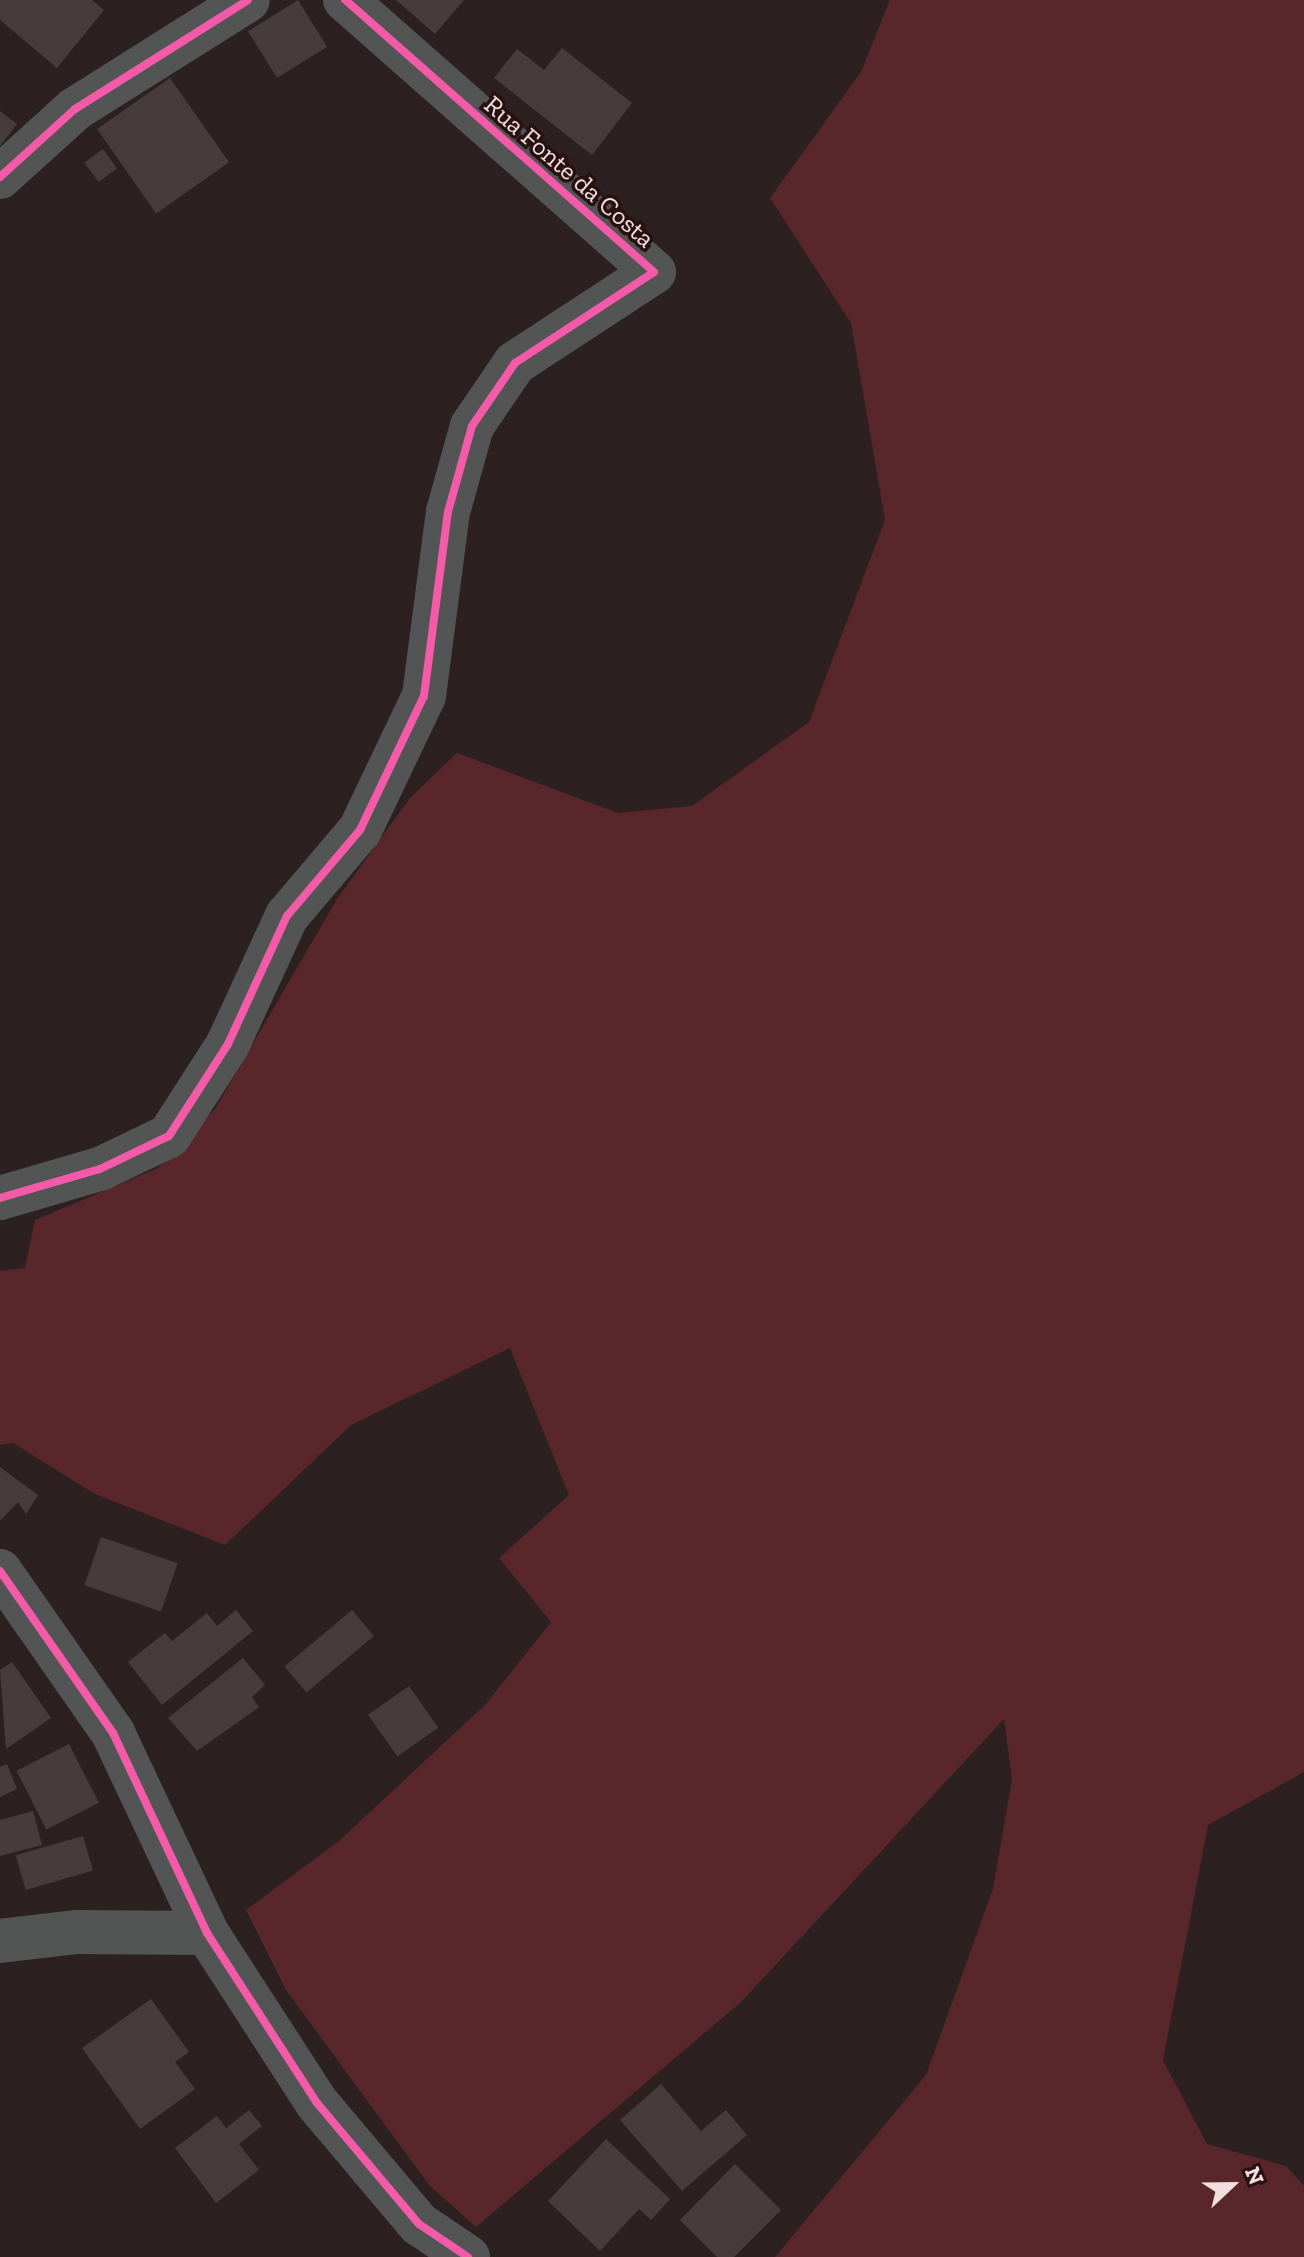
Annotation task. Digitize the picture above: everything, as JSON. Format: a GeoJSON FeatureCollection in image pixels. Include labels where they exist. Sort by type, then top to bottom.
{"type":"FeatureCollection","features":[{"type":"Feature","properties":{"kind":"street"},"geometry":{"type":"LineString","coordinates":[[0,177],[75,109],[248,0]]}},
{"type":"Feature","properties":{"kind":"street","name":"Rua Fonte da Costa"},"geometry":{"type":"LineString","coordinates":[[0,1198],[100,1169],[169,1136],[228,1044],[287,916],[360,830],[424,696],[448,512],[472,426],[515,363],[654,272],[345,0]]}},
{"type":"Feature","properties":{"kind":"street"},"geometry":{"type":"LineString","coordinates":[[0,1571],[113,1733],[207,1933],[317,2103],[419,2224],[468,2257]]}},
{"type":"Feature","properties":{"kind":"street"},"geometry":{"type":"LineString","coordinates":[[0,1941],[77,1932],[207,1933]]}},
{"type":"Feature","properties":{"kind":"shaded area"},"geometry":{"type":"Polygon","coordinates":[[[890,0],[1304,0],[1304,1772],[1208,1825],[1163,2060],[1207,2144],[1286,2166],[1304,2186],[1304,2257],[775,2257],[926,2075],[993,1889],[1012,1779],[1004,1719],[741,2002],[476,2227],[429,2185],[286,1990],[246,1910],[339,1841],[486,1704],[551,1622],[499,1558],[569,1495],[510,1348],[351,1425],[225,1545],[95,1494],[13,1443],[0,1445],[0,1271],[25,1268],[35,1220],[158,1168],[215,1109],[337,899],[410,798],[457,753],[618,813],[692,806],[809,722],[885,520],[851,323],[770,198],[861,72],[890,0]]]}},
{"type":"Feature","properties":{"kind":"building"},"geometry":{"type":"Polygon","coordinates":[[[0,0],[92,0],[104,10],[57,68],[0,20],[0,0]]]}},
{"type":"Feature","properties":{"kind":"building"},"geometry":{"type":"Polygon","coordinates":[[[298,0],[327,47],[277,78],[248,31],[298,0]]]}},
{"type":"Feature","properties":{"kind":"building"},"geometry":{"type":"Polygon","coordinates":[[[396,0],[464,0],[435,34],[396,0]]]}},
{"type":"Feature","properties":{"kind":"building"},"geometry":{"type":"Polygon","coordinates":[[[562,48],[632,103],[592,155],[494,78],[517,49],[544,70],[562,48]]]}},
{"type":"Feature","properties":{"kind":"building"},"geometry":{"type":"Polygon","coordinates":[[[170,78],[229,162],[156,213],[97,129],[170,78]]]}},
{"type":"Feature","properties":{"kind":"building"},"geometry":{"type":"Polygon","coordinates":[[[0,111],[17,124],[0,146],[0,111]]]}},
{"type":"Feature","properties":{"kind":"building"},"geometry":{"type":"Polygon","coordinates":[[[103,149],[117,168],[98,182],[84,163],[103,149]]]}},
{"type":"Feature","properties":{"kind":"building"},"geometry":{"type":"Polygon","coordinates":[[[0,1467],[38,1495],[26,1514],[18,1502],[0,1521],[0,1467]]]}},
{"type":"Feature","properties":{"kind":"building"},"geometry":{"type":"Polygon","coordinates":[[[101,1537],[178,1563],[161,1612],[84,1585],[101,1537]]]}},
{"type":"Feature","properties":{"kind":"building"},"geometry":{"type":"Polygon","coordinates":[[[236,1610],[253,1631],[162,1705],[128,1662],[165,1633],[172,1641],[207,1613],[217,1626],[236,1610]]]}},
{"type":"Feature","properties":{"kind":"building"},"geometry":{"type":"Polygon","coordinates":[[[352,1610],[374,1636],[306,1693],[285,1667],[352,1610]]]}},
{"type":"Feature","properties":{"kind":"building"},"geometry":{"type":"Polygon","coordinates":[[[243,1658],[265,1685],[252,1697],[259,1707],[197,1751],[168,1718],[243,1658]]]}},
{"type":"Feature","properties":{"kind":"building"},"geometry":{"type":"Polygon","coordinates":[[[12,1662],[51,1718],[6,1749],[0,1670],[12,1662]]]}},
{"type":"Feature","properties":{"kind":"building"},"geometry":{"type":"Polygon","coordinates":[[[409,1686],[438,1728],[397,1756],[368,1715],[409,1686]]]}},
{"type":"Feature","properties":{"kind":"building"},"geometry":{"type":"Polygon","coordinates":[[[69,1744],[99,1803],[46,1830],[16,1771],[69,1744]]]}},
{"type":"Feature","properties":{"kind":"building"},"geometry":{"type":"Polygon","coordinates":[[[7,1764],[17,1789],[0,1797],[0,1767],[7,1764]]]}},
{"type":"Feature","properties":{"kind":"building"},"geometry":{"type":"Polygon","coordinates":[[[33,1811],[42,1845],[0,1856],[0,1820],[33,1811]]]}},
{"type":"Feature","properties":{"kind":"building"},"geometry":{"type":"Polygon","coordinates":[[[83,1836],[93,1871],[26,1890],[16,1855],[83,1836]]]}},
{"type":"Feature","properties":{"kind":"building"},"geometry":{"type":"Polygon","coordinates":[[[151,1999],[189,2052],[175,2062],[195,2089],[140,2129],[82,2048],[151,1999]]]}},
{"type":"Feature","properties":{"kind":"building"},"geometry":{"type":"Polygon","coordinates":[[[661,2084],[701,2131],[726,2110],[747,2135],[682,2191],[620,2120],[661,2084]]]}},
{"type":"Feature","properties":{"kind":"building"},"geometry":{"type":"Polygon","coordinates":[[[249,2110],[262,2126],[239,2144],[259,2170],[216,2203],[175,2148],[217,2116],[226,2128],[249,2110]]]}},
{"type":"Feature","properties":{"kind":"building"},"geometry":{"type":"Polygon","coordinates":[[[606,2139],[670,2199],[651,2220],[639,2209],[600,2251],[548,2201],[606,2139]]]}},
{"type":"Feature","properties":{"kind":"building"},"geometry":{"type":"Polygon","coordinates":[[[735,2164],[781,2210],[734,2257],[717,2257],[680,2220],[735,2164]]]}},
{"type":"Feature","properties":{"kind":"cycle path"},"geometry":{"type":"LineString","coordinates":[[0,177],[75,109],[248,0]]}},
{"type":"Feature","properties":{"kind":"cycle path"},"geometry":{"type":"LineString","coordinates":[[0,1198],[100,1169],[169,1136],[228,1044],[287,916],[360,830],[424,696],[448,512],[472,426],[515,363],[654,272],[345,0]]}},
{"type":"Feature","properties":{"kind":"cycle path"},"geometry":{"type":"LineString","coordinates":[[0,1571],[113,1733],[207,1933],[317,2103],[419,2224],[468,2257]]}}]}
